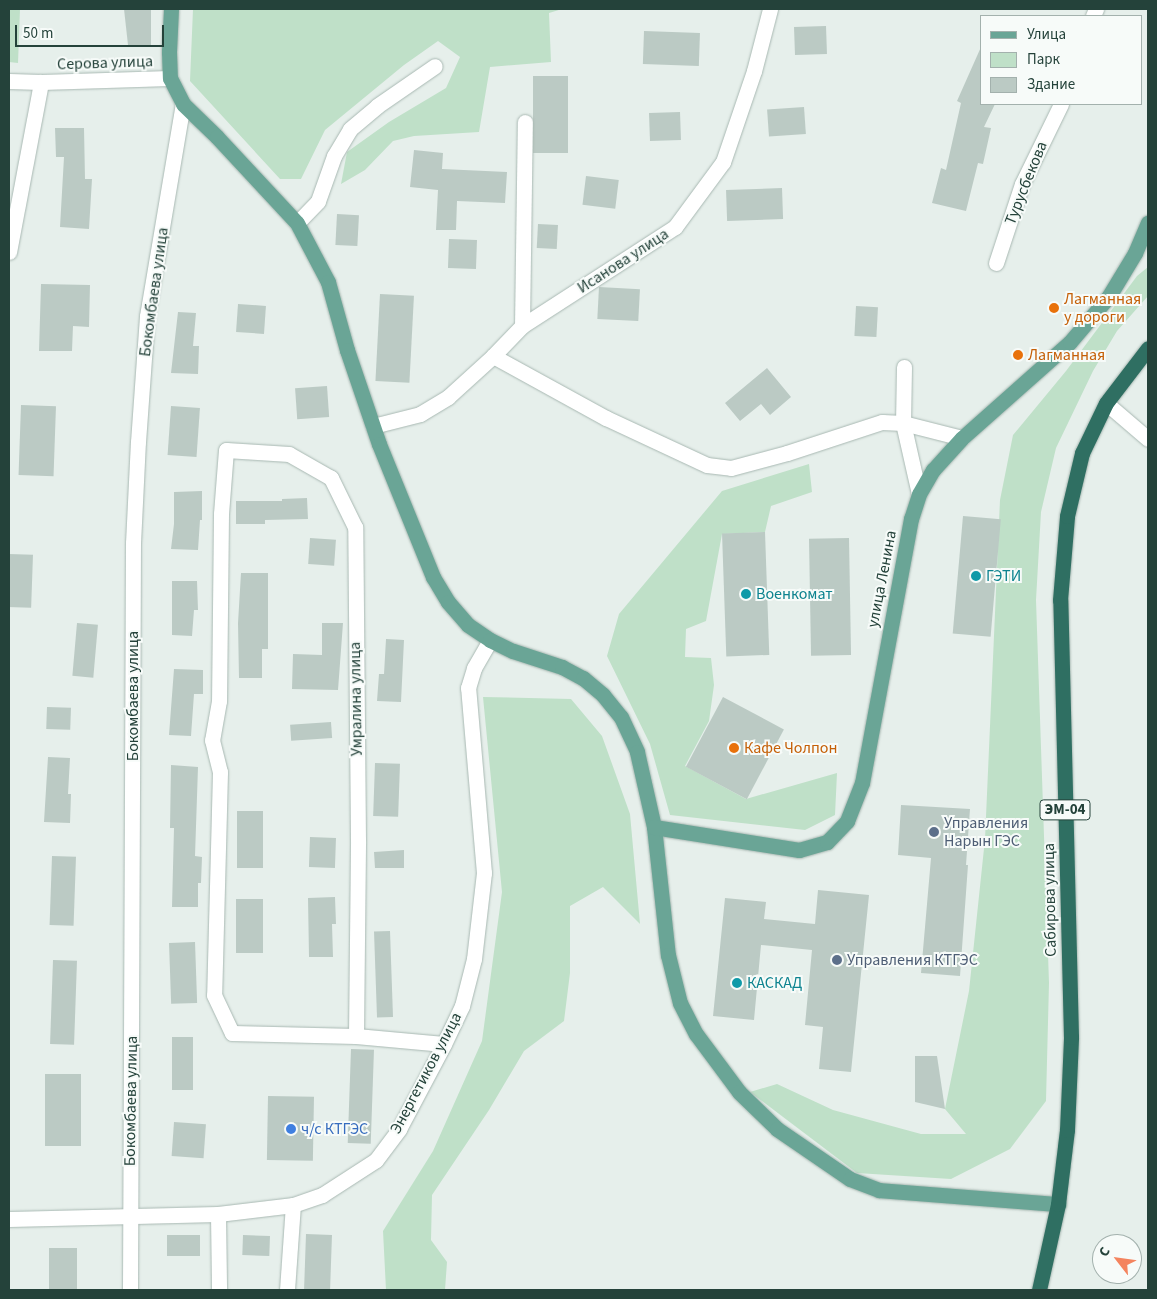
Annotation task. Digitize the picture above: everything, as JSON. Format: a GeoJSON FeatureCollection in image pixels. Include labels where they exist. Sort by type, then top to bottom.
{"type":"FeatureCollection","features":[{"type":"Feature","properties":{"kind":"highway","name":"Сабирова улица"},"geometry":{"type":"LineString","coordinates":[[1039,1290],[1058,1204],[1068,1130],[1071,1037],[1060,600],[1067,516],[1082,453],[1106,403],[1148,348]]}},
{"type":"Feature","properties":{"kind":"main road","name":"Серова улица"},"geometry":{"type":"LineString","coordinates":[[171,9],[170,78],[184,104],[297,223],[328,282],[347,350],[373,426],[432,577],[448,602],[468,625],[490,640],[513,651],[562,667],[583,678],[603,695],[621,717],[637,752],[654,828],[668,955],[680,1003],[696,1034],[739,1092],[777,1129],[850,1179],[879,1190],[1058,1204]]}},
{"type":"Feature","properties":{"kind":"main road","name":"улица Ленина"},"geometry":{"type":"LineString","coordinates":[[654,828],[799,850],[827,842],[847,821],[862,783],[912,519],[919,494],[933,470],[962,438],[1070,342],[1109,296],[1135,253],[1148,223]]}},
{"type":"Feature","properties":{"kind":"street","name":"Исанова улица"},"geometry":{"type":"LineString","coordinates":[[373,426],[420,414],[448,397],[493,356],[522,326],[675,227],[723,162],[754,70],[770,9]]}},
{"type":"Feature","properties":{"kind":"street"},"geometry":{"type":"LineString","coordinates":[[297,223],[318,201],[334,156],[350,129],[377,106],[435,66]]}},
{"type":"Feature","properties":{"kind":"street","name":"Серова улица"},"geometry":{"type":"LineString","coordinates":[[9,81],[41,82],[170,78]]}},
{"type":"Feature","properties":{"kind":"street"},"geometry":{"type":"LineString","coordinates":[[9,252],[41,82]]}},
{"type":"Feature","properties":{"kind":"street","name":"Бокомбаева улица"},"geometry":{"type":"LineString","coordinates":[[130,1290],[133,543],[147,316],[184,104]]}},
{"type":"Feature","properties":{"kind":"street","name":"Турусбекова"},"geometry":{"type":"LineString","coordinates":[[996,264],[1022,184],[1061,105]]}},
{"type":"Feature","properties":{"kind":"street"},"geometry":{"type":"LineString","coordinates":[[522,326],[525,122]]}},
{"type":"Feature","properties":{"kind":"street"},"geometry":{"type":"LineString","coordinates":[[1135,253],[1148,244]]}},
{"type":"Feature","properties":{"kind":"street"},"geometry":{"type":"LineString","coordinates":[[493,356],[606,418],[707,465],[731,468],[787,453],[882,422],[903,423],[962,438]]}},
{"type":"Feature","properties":{"kind":"street"},"geometry":{"type":"LineString","coordinates":[[904,367],[903,423],[919,494]]}},
{"type":"Feature","properties":{"kind":"street"},"geometry":{"type":"LineString","coordinates":[[1106,403],[1148,439]]}},
{"type":"Feature","properties":{"kind":"street","name":"Умралина улица"},"geometry":{"type":"LineString","coordinates":[[226,450],[289,454],[331,478],[354,527],[358,840],[356,1036],[232,1033],[214,994],[220,772],[212,740],[218,700],[221,514],[226,450]]}},
{"type":"Feature","properties":{"kind":"street","name":"Энергетиков улица"},"geometry":{"type":"LineString","coordinates":[[9,1219],[218,1214],[293,1205],[322,1195],[376,1160],[399,1129],[444,1044],[462,1006],[474,958],[484,873],[468,688],[474,668],[490,640]]}},
{"type":"Feature","properties":{"kind":"street"},"geometry":{"type":"LineString","coordinates":[[356,1036],[444,1044]]}},
{"type":"Feature","properties":{"kind":"street"},"geometry":{"type":"LineString","coordinates":[[287,1290],[293,1205]]}},
{"type":"Feature","properties":{"kind":"street"},"geometry":{"type":"LineString","coordinates":[[218,1214],[220,1290]]}},
{"type":"Feature","properties":{"kind":"green space"},"geometry":{"type":"Polygon","coordinates":[[[9,9],[20,9],[18,63],[9,62],[9,9]]]}},
{"type":"Feature","properties":{"kind":"green space"},"geometry":{"type":"Polygon","coordinates":[[[193,9],[562,9],[549,13],[551,62],[490,67],[479,132],[414,136],[393,141],[365,170],[341,184],[347,152],[389,122],[446,88],[460,57],[438,41],[404,65],[325,130],[301,179],[280,179],[190,81],[193,9]]]}},
{"type":"Feature","properties":{"kind":"green space"},"geometry":{"type":"Polygon","coordinates":[[[1148,267],[1148,296],[1117,331],[1093,371],[1056,448],[1041,512],[1036,600],[1049,983],[1046,1101],[1010,1149],[951,1179],[857,1173],[750,1092],[777,1084],[833,1110],[921,1134],[966,1134],[945,1109],[969,991],[985,839],[1000,500],[1013,435],[1066,371],[1137,276],[1148,267]]]}},
{"type":"Feature","properties":{"kind":"green space"},"geometry":{"type":"Polygon","coordinates":[[[809,464],[812,492],[771,506],[765,532],[722,534],[706,621],[686,629],[685,657],[711,658],[714,685],[709,721],[685,766],[746,799],[837,773],[835,815],[805,830],[670,815],[650,744],[607,656],[619,614],[722,491],[809,464]]]}},
{"type":"Feature","properties":{"kind":"green space"},"geometry":{"type":"Polygon","coordinates":[[[483,697],[571,699],[602,736],[630,814],[640,924],[603,887],[570,906],[570,973],[564,1021],[524,1051],[489,1110],[432,1195],[431,1240],[447,1262],[445,1290],[386,1290],[383,1231],[433,1151],[482,1041],[502,892],[483,697]]]}},
{"type":"Feature","properties":{"kind":"building"},"geometry":{"type":"Polygon","coordinates":[[[124,9],[151,9],[151,47],[128,45],[124,9]]]}},
{"type":"Feature","properties":{"kind":"building"},"geometry":{"type":"Polygon","coordinates":[[[826,26],[827,54],[795,55],[794,27],[826,26]]]}},
{"type":"Feature","properties":{"kind":"building"},"geometry":{"type":"Polygon","coordinates":[[[644,31],[700,33],[699,66],[643,64],[644,31]]]}},
{"type":"Feature","properties":{"kind":"building"},"geometry":{"type":"Polygon","coordinates":[[[980,49],[980,105],[995,105],[984,127],[991,128],[983,164],[978,163],[966,211],[932,203],[941,168],[946,170],[961,103],[957,101],[980,49]]]}},
{"type":"Feature","properties":{"kind":"building"},"geometry":{"type":"Polygon","coordinates":[[[533,76],[568,76],[568,153],[533,153],[533,76]]]}},
{"type":"Feature","properties":{"kind":"building"},"geometry":{"type":"Polygon","coordinates":[[[804,107],[806,134],[769,137],[767,110],[804,107]]]}},
{"type":"Feature","properties":{"kind":"building"},"geometry":{"type":"Polygon","coordinates":[[[680,112],[681,140],[650,141],[649,113],[680,112]]]}},
{"type":"Feature","properties":{"kind":"building"},"geometry":{"type":"Polygon","coordinates":[[[55,128],[84,128],[85,179],[92,179],[89,229],[60,227],[64,157],[56,157],[55,128]]]}},
{"type":"Feature","properties":{"kind":"building"},"geometry":{"type":"Polygon","coordinates":[[[414,150],[443,153],[442,169],[507,172],[505,203],[457,201],[456,230],[436,230],[438,190],[410,187],[414,150]]]}},
{"type":"Feature","properties":{"kind":"building"},"geometry":{"type":"Polygon","coordinates":[[[586,176],[619,180],[615,209],[582,205],[586,176]]]}},
{"type":"Feature","properties":{"kind":"building"},"geometry":{"type":"Polygon","coordinates":[[[782,188],[783,219],[727,221],[726,190],[782,188]]]}},
{"type":"Feature","properties":{"kind":"building"},"geometry":{"type":"Polygon","coordinates":[[[337,214],[359,215],[357,246],[335,245],[337,214]]]}},
{"type":"Feature","properties":{"kind":"building"},"geometry":{"type":"Polygon","coordinates":[[[538,224],[558,225],[557,249],[537,248],[538,224]]]}},
{"type":"Feature","properties":{"kind":"building"},"geometry":{"type":"Polygon","coordinates":[[[449,239],[477,240],[476,269],[448,268],[449,239]]]}},
{"type":"Feature","properties":{"kind":"building"},"geometry":{"type":"Polygon","coordinates":[[[41,284],[90,285],[89,327],[73,326],[72,351],[39,351],[41,284]]]}},
{"type":"Feature","properties":{"kind":"building"},"geometry":{"type":"Polygon","coordinates":[[[599,287],[640,289],[638,321],[597,319],[599,287]]]}},
{"type":"Feature","properties":{"kind":"building"},"geometry":{"type":"Polygon","coordinates":[[[380,294],[414,296],[409,383],[375,381],[380,294]]]}},
{"type":"Feature","properties":{"kind":"building"},"geometry":{"type":"Polygon","coordinates":[[[238,304],[266,306],[264,334],[236,332],[238,304]]]}},
{"type":"Feature","properties":{"kind":"building"},"geometry":{"type":"Polygon","coordinates":[[[856,306],[878,307],[876,337],[854,336],[856,306]]]}},
{"type":"Feature","properties":{"kind":"building"},"geometry":{"type":"Polygon","coordinates":[[[178,312],[196,313],[193,346],[199,346],[198,374],[171,373],[178,312]]]}},
{"type":"Feature","properties":{"kind":"building"},"geometry":{"type":"Polygon","coordinates":[[[767,368],[791,397],[770,415],[761,404],[740,421],[725,403],[767,368]]]}},
{"type":"Feature","properties":{"kind":"building"},"geometry":{"type":"Polygon","coordinates":[[[327,386],[329,417],[297,419],[295,388],[327,386]]]}},
{"type":"Feature","properties":{"kind":"building"},"geometry":{"type":"Polygon","coordinates":[[[21,405],[56,406],[54,476],[19,475],[21,405]]]}},
{"type":"Feature","properties":{"kind":"building"},"geometry":{"type":"Polygon","coordinates":[[[171,406],[200,408],[197,457],[168,455],[171,406]]]}},
{"type":"Feature","properties":{"kind":"building"},"geometry":{"type":"Polygon","coordinates":[[[202,491],[202,520],[200,520],[198,550],[171,549],[174,524],[174,492],[202,491]]]}},
{"type":"Feature","properties":{"kind":"building"},"geometry":{"type":"Polygon","coordinates":[[[307,498],[308,519],[265,520],[265,524],[236,524],[236,501],[282,501],[282,499],[307,498]]]}},
{"type":"Feature","properties":{"kind":"building","name":"ГЭТИ"},"geometry":{"type":"Polygon","coordinates":[[[963,516],[1001,519],[991,637],[953,634],[963,516]]]}},
{"type":"Feature","properties":{"kind":"building","name":"Военкомат"},"geometry":{"type":"Polygon","coordinates":[[[765,532],[769,655],[726,656],[722,534],[765,532]]]}},
{"type":"Feature","properties":{"kind":"building"},"geometry":{"type":"Polygon","coordinates":[[[310,538],[336,540],[334,566],[308,564],[310,538]]]}},
{"type":"Feature","properties":{"kind":"building"},"geometry":{"type":"Polygon","coordinates":[[[849,538],[851,655],[811,656],[809,539],[849,538]]]}},
{"type":"Feature","properties":{"kind":"building"},"geometry":{"type":"Polygon","coordinates":[[[9,554],[33,555],[31,608],[9,607],[9,554]]]}},
{"type":"Feature","properties":{"kind":"building"},"geometry":{"type":"Polygon","coordinates":[[[241,573],[268,573],[268,649],[262,649],[262,678],[239,678],[238,623],[241,573]]]}},
{"type":"Feature","properties":{"kind":"building"},"geometry":{"type":"Polygon","coordinates":[[[172,581],[197,581],[198,610],[194,610],[192,636],[172,635],[172,581]]]}},
{"type":"Feature","properties":{"kind":"building"},"geometry":{"type":"Polygon","coordinates":[[[77,623],[98,625],[93,678],[72,676],[77,623]]]}},
{"type":"Feature","properties":{"kind":"building"},"geometry":{"type":"Polygon","coordinates":[[[322,623],[343,623],[338,690],[292,689],[293,654],[322,655],[322,623]]]}},
{"type":"Feature","properties":{"kind":"building"},"geometry":{"type":"Polygon","coordinates":[[[386,639],[404,640],[401,702],[377,701],[379,674],[384,674],[386,639]]]}},
{"type":"Feature","properties":{"kind":"building"},"geometry":{"type":"Polygon","coordinates":[[[174,669],[203,670],[203,694],[194,694],[191,736],[169,735],[174,669]]]}},
{"type":"Feature","properties":{"kind":"building","name":"Кафе Чолпон"},"geometry":{"type":"Polygon","coordinates":[[[723,697],[784,729],[747,799],[686,767],[723,697]]]}},
{"type":"Feature","properties":{"kind":"building"},"geometry":{"type":"Polygon","coordinates":[[[47,707],[71,708],[70,730],[46,729],[47,707]]]}},
{"type":"Feature","properties":{"kind":"building"},"geometry":{"type":"Polygon","coordinates":[[[331,722],[332,738],[291,741],[290,725],[331,722]]]}},
{"type":"Feature","properties":{"kind":"building"},"geometry":{"type":"Polygon","coordinates":[[[48,757],[70,758],[68,794],[71,794],[70,823],[44,822],[48,757]]]}},
{"type":"Feature","properties":{"kind":"building"},"geometry":{"type":"Polygon","coordinates":[[[375,763],[400,764],[398,817],[373,816],[375,763]]]}},
{"type":"Feature","properties":{"kind":"building"},"geometry":{"type":"Polygon","coordinates":[[[171,765],[198,767],[195,856],[202,857],[201,883],[198,883],[198,907],[172,907],[174,828],[170,828],[171,765]]]}},
{"type":"Feature","properties":{"kind":"building"},"geometry":{"type":"Polygon","coordinates":[[[901,805],[970,809],[960,976],[921,973],[931,858],[898,855],[901,805]]]}},
{"type":"Feature","properties":{"kind":"building"},"geometry":{"type":"Polygon","coordinates":[[[237,811],[263,811],[263,868],[237,868],[237,811]]]}},
{"type":"Feature","properties":{"kind":"building"},"geometry":{"type":"Polygon","coordinates":[[[310,837],[336,838],[335,868],[309,867],[310,837]]]}},
{"type":"Feature","properties":{"kind":"building"},"geometry":{"type":"Polygon","coordinates":[[[404,850],[404,868],[375,868],[374,852],[404,850]]]}},
{"type":"Feature","properties":{"kind":"building"},"geometry":{"type":"Polygon","coordinates":[[[52,856],[76,857],[74,926],[50,925],[52,856]]]}},
{"type":"Feature","properties":{"kind":"building"},"geometry":{"type":"Polygon","coordinates":[[[818,890],[869,895],[851,1072],[819,1069],[823,1027],[805,1025],[812,950],[761,945],[754,1020],[713,1016],[725,898],[766,902],[764,919],[815,924],[818,890]]]}},
{"type":"Feature","properties":{"kind":"building"},"geometry":{"type":"Polygon","coordinates":[[[335,897],[336,924],[332,924],[333,957],[309,957],[308,898],[335,897]]]}},
{"type":"Feature","properties":{"kind":"building"},"geometry":{"type":"Polygon","coordinates":[[[236,899],[263,899],[263,953],[236,953],[236,899]]]}},
{"type":"Feature","properties":{"kind":"building"},"geometry":{"type":"Polygon","coordinates":[[[390,931],[393,1017],[377,1018],[374,932],[390,931]]]}},
{"type":"Feature","properties":{"kind":"building"},"geometry":{"type":"Polygon","coordinates":[[[195,942],[197,1003],[171,1004],[169,943],[195,942]]]}},
{"type":"Feature","properties":{"kind":"building"},"geometry":{"type":"Polygon","coordinates":[[[53,960],[77,961],[74,1045],[50,1044],[53,960]]]}},
{"type":"Feature","properties":{"kind":"building"},"geometry":{"type":"Polygon","coordinates":[[[172,1037],[193,1037],[193,1090],[172,1090],[172,1037]]]}},
{"type":"Feature","properties":{"kind":"building"},"geometry":{"type":"Polygon","coordinates":[[[351,1049],[374,1050],[371,1144],[348,1143],[351,1049]]]}},
{"type":"Feature","properties":{"kind":"building"},"geometry":{"type":"Polygon","coordinates":[[[915,1056],[937,1056],[945,1109],[915,1102],[915,1056]]]}},
{"type":"Feature","properties":{"kind":"building"},"geometry":{"type":"Polygon","coordinates":[[[45,1074],[81,1074],[81,1146],[45,1146],[45,1074]]]}},
{"type":"Feature","properties":{"kind":"building","name":"ч/с КТГЭС"},"geometry":{"type":"Polygon","coordinates":[[[268,1096],[314,1097],[313,1161],[267,1160],[268,1096]]]}},
{"type":"Feature","properties":{"kind":"building"},"geometry":{"type":"Polygon","coordinates":[[[174,1122],[206,1124],[204,1158],[172,1156],[174,1122]]]}},
{"type":"Feature","properties":{"kind":"building"},"geometry":{"type":"Polygon","coordinates":[[[306,1234],[332,1235],[330,1290],[304,1290],[306,1234]]]}},
{"type":"Feature","properties":{"kind":"building"},"geometry":{"type":"Polygon","coordinates":[[[167,1235],[200,1235],[200,1256],[167,1256],[167,1235]]]}},
{"type":"Feature","properties":{"kind":"building"},"geometry":{"type":"Polygon","coordinates":[[[243,1235],[270,1236],[269,1256],[242,1255],[243,1235]]]}},
{"type":"Feature","properties":{"kind":"building"},"geometry":{"type":"Polygon","coordinates":[[[49,1248],[77,1248],[77,1290],[49,1290],[49,1248]]]}},
{"type":"Feature","properties":{"kind":"place","name":"Лагманная у дороги"},"geometry":{"type":"Point","coordinates":[1054,308]}},
{"type":"Feature","properties":{"kind":"place","name":"Лагманная"},"geometry":{"type":"Point","coordinates":[1018,355]}},
{"type":"Feature","properties":{"kind":"place","name":"ГЭТИ"},"geometry":{"type":"Point","coordinates":[976,576]}},
{"type":"Feature","properties":{"kind":"place","name":"Военкомат"},"geometry":{"type":"Point","coordinates":[746,594]}},
{"type":"Feature","properties":{"kind":"place","name":"Кафе Чолпон"},"geometry":{"type":"Point","coordinates":[734,748]}},
{"type":"Feature","properties":{"kind":"place","name":"Управления Нарын ГЭС"},"geometry":{"type":"Point","coordinates":[934,832]}},
{"type":"Feature","properties":{"kind":"place","name":"Управления КТГЭС"},"geometry":{"type":"Point","coordinates":[837,960]}},
{"type":"Feature","properties":{"kind":"place","name":"КАСКАД"},"geometry":{"type":"Point","coordinates":[737,983]}},
{"type":"Feature","properties":{"kind":"place","name":"ч/с КТГЭС"},"geometry":{"type":"Point","coordinates":[291,1129]}}]}
